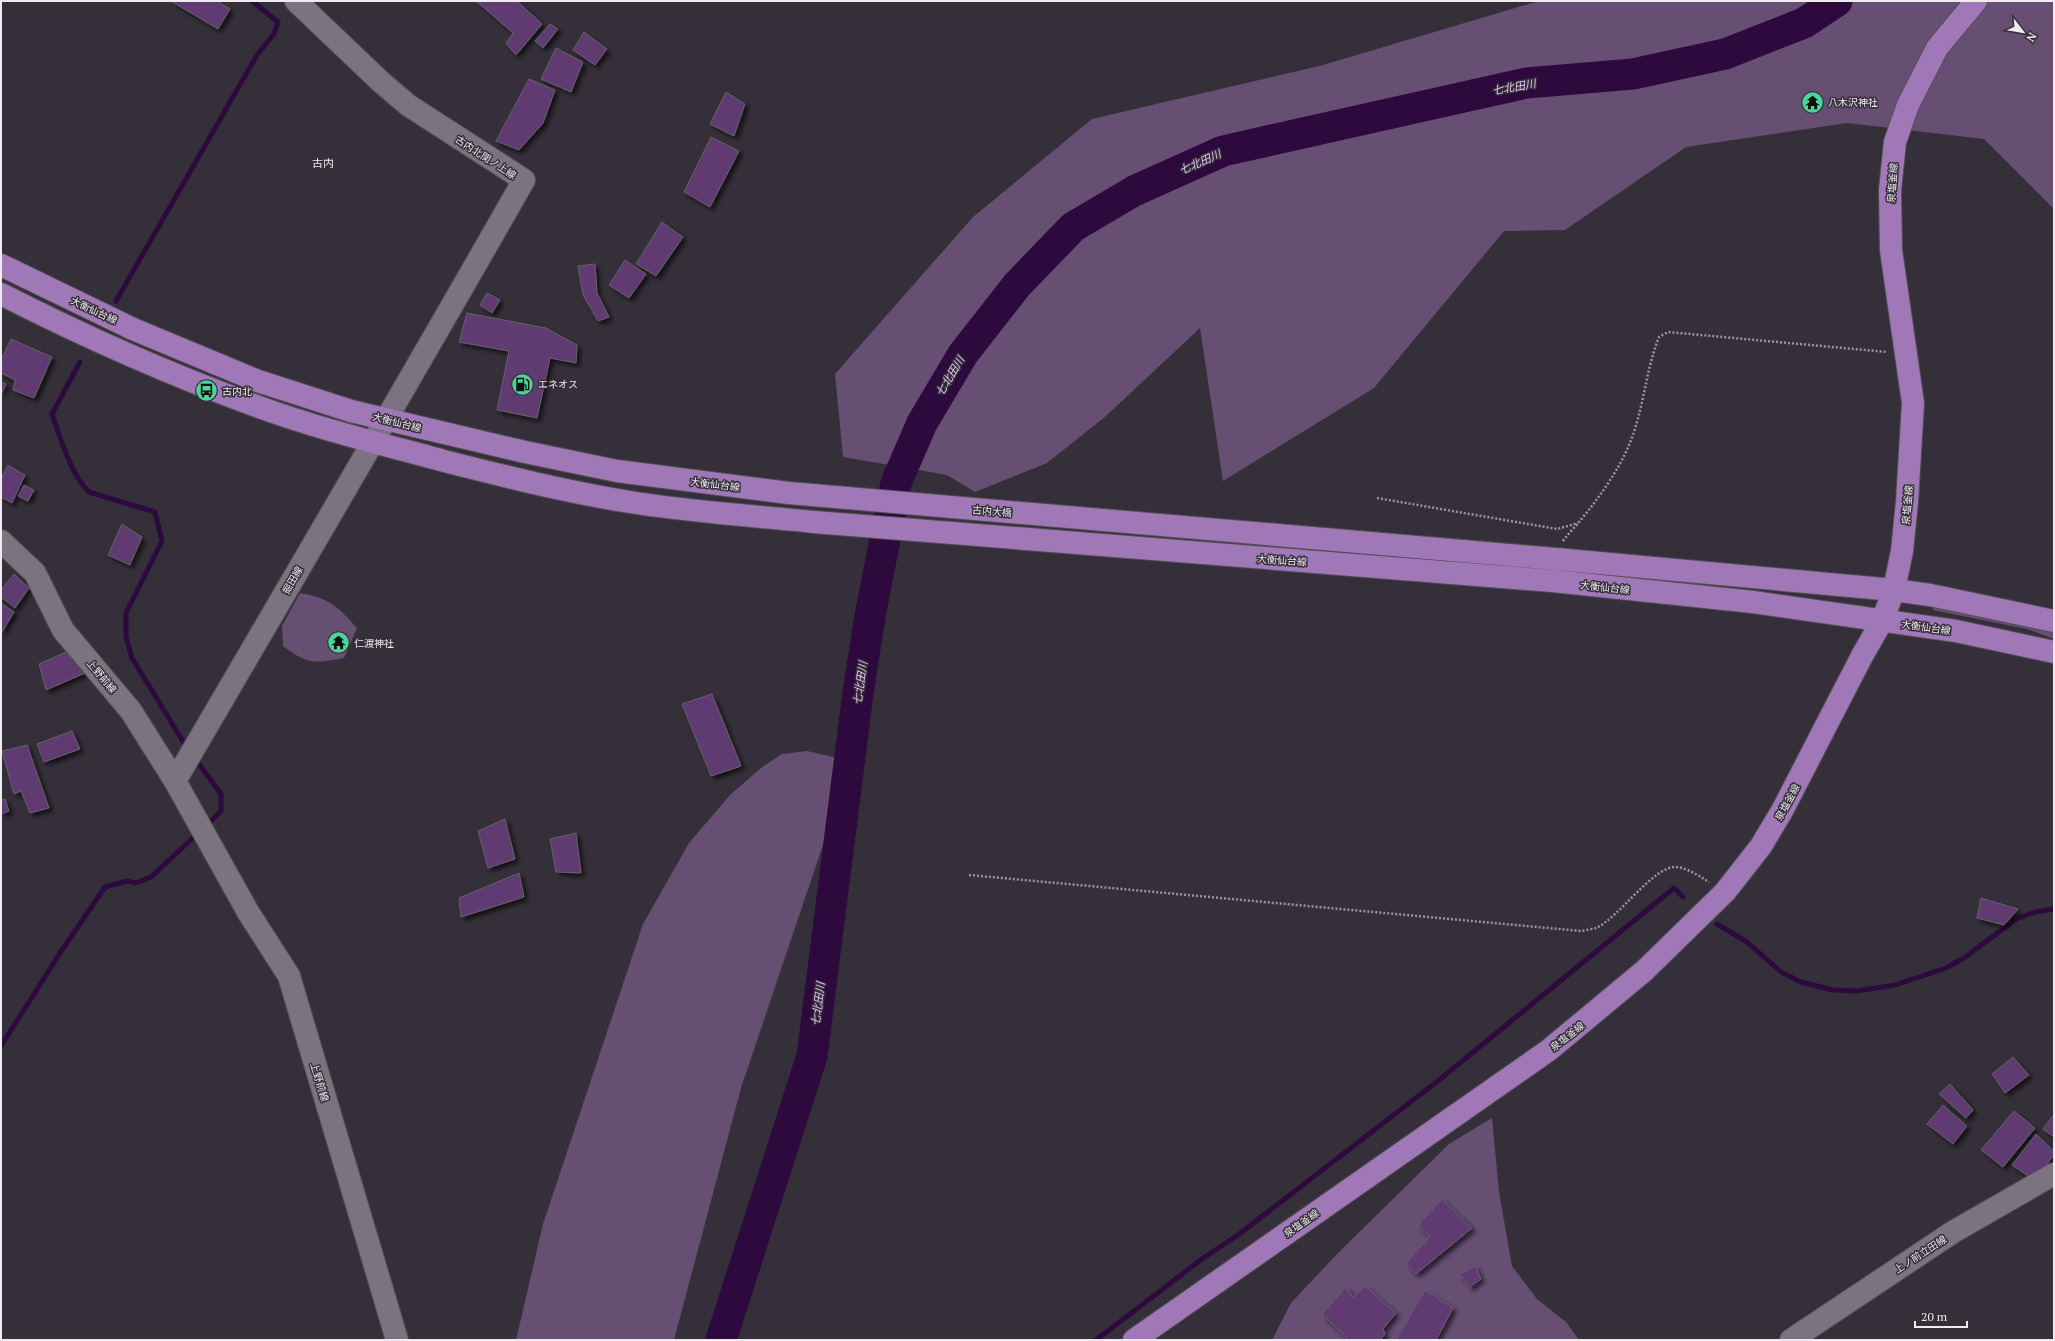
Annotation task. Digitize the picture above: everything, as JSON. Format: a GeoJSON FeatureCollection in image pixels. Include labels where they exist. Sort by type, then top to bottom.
{"type":"FeatureCollection","features":[{"type":"Feature","properties":{"kind":"main road","name":"泉塩釜線"},"geometry":{"type":"LineString","coordinates":[[1134,1340],[1549,1050],[1644,971],[1724,892],[1761,846],[1782,811],[1862,656],[1882,621],[1894,590],[1902,551],[1912,437],[1913,403],[1891,250],[1890,214],[1895,142],[1908,105],[1937,48],[1976,1]]}},
{"type":"Feature","properties":{"kind":"main road","name":"大衡仙台線"},"geometry":{"type":"LineString","coordinates":[[1,265],[133,329],[258,382],[352,411],[525,452],[617,471],[817,496]]}},
{"type":"Feature","properties":{"kind":"main road"},"geometry":{"type":"LineString","coordinates":[[1,294],[68,328],[160,368],[260,408],[372,442],[565,490],[699,512],[786,519],[789,493]]}},
{"type":"Feature","properties":{"kind":"main road","name":"古内大橋"},"geometry":{"type":"LineString","coordinates":[[817,496],[1556,559]]}},
{"type":"Feature","properties":{"kind":"main road","name":"大衡仙台線"},"geometry":{"type":"LineString","coordinates":[[786,519],[1152,550],[1553,581],[1753,602],[1956,631],[2054,652]]}},
{"type":"Feature","properties":{"kind":"main road"},"geometry":{"type":"LineString","coordinates":[[1556,559],[1894,590],[1930,595],[2054,621]]}},
{"type":"Feature","properties":{"kind":"street","name":"古内北関ノ上線"},"geometry":{"type":"LineString","coordinates":[[296,1],[381,82],[408,105],[524,180],[410,380],[386,418]]}},
{"type":"Feature","properties":{"kind":"street","name":"掘田線"},"geometry":{"type":"LineString","coordinates":[[180,773],[386,418]]}},
{"type":"Feature","properties":{"kind":"street","name":"上野前線"},"geometry":{"type":"LineString","coordinates":[[1,540],[35,573],[63,630],[131,711],[180,773],[196,819],[248,912],[289,976],[397,1340]]}},
{"type":"Feature","properties":{"kind":"street","name":"上ノ前立田線"},"geometry":{"type":"LineString","coordinates":[[1791,1340],[1953,1232],[2054,1174]]}},
{"type":"Feature","properties":{"kind":"path"},"geometry":{"type":"LineString","coordinates":[[1556,559],[1562,543],[1570,530],[1579,522],[1608,481],[1628,447],[1640,416],[1654,349],[1659,337],[1668,332],[1906,353]]}},
{"type":"Feature","properties":{"kind":"path"},"geometry":{"type":"LineString","coordinates":[[1377,498],[1557,529],[1579,522]]}},
{"type":"Feature","properties":{"kind":"path"},"geometry":{"type":"LineString","coordinates":[[969,875],[1581,931],[1596,928],[1613,916],[1660,872],[1674,867],[1689,870],[1724,892]]}},
{"type":"Feature","properties":{"kind":"shaded area"},"geometry":{"type":"Polygon","coordinates":[[[1539,1],[2054,1],[2054,209],[1984,139],[1847,123],[1686,147],[1565,230],[1504,231],[1374,388],[1223,481],[1200,328],[1106,416],[1047,463],[975,492],[947,475],[843,457],[835,374],[973,217],[1092,119],[1323,65],[1539,1]]]}},
{"type":"Feature","properties":{"kind":"shaded area"},"geometry":{"type":"Polygon","coordinates":[[[300,593],[319,598],[333,604],[357,628],[344,658],[318,662],[311,661],[298,656],[283,646],[282,626],[300,593]]]}},
{"type":"Feature","properties":{"kind":"shaded area"},"geometry":{"type":"Polygon","coordinates":[[[1933,606],[2054,632],[2054,639],[2027,629],[1933,610],[1933,606]]]}},
{"type":"Feature","properties":{"kind":"shaded area"},"geometry":{"type":"Polygon","coordinates":[[[807,751],[842,759],[847,766],[830,824],[741,1088],[674,1340],[516,1340],[543,1224],[643,924],[689,843],[730,795],[761,768],[782,754],[807,751]]]}},
{"type":"Feature","properties":{"kind":"shaded area"},"geometry":{"type":"Polygon","coordinates":[[[1492,1118],[1499,1192],[1512,1266],[1537,1299],[1566,1322],[1579,1340],[1272,1340],[1291,1303],[1338,1253],[1449,1144],[1492,1118]]]}},
{"type":"Feature","properties":{"kind":"building"},"geometry":{"type":"Polygon","coordinates":[[[171,1],[217,1],[230,9],[218,29],[171,1]]]}},
{"type":"Feature","properties":{"kind":"building"},"geometry":{"type":"Polygon","coordinates":[[[476,1],[517,1],[542,24],[516,55],[506,43],[513,33],[476,1]]]}},
{"type":"Feature","properties":{"kind":"building"},"geometry":{"type":"Polygon","coordinates":[[[550,24],[558,29],[543,48],[535,41],[550,24]]]}},
{"type":"Feature","properties":{"kind":"building"},"geometry":{"type":"Polygon","coordinates":[[[584,32],[607,49],[595,65],[573,50],[584,32]]]}},
{"type":"Feature","properties":{"kind":"building"},"geometry":{"type":"Polygon","coordinates":[[[556,48],[583,62],[571,92],[541,79],[556,48]]]}},
{"type":"Feature","properties":{"kind":"building"},"geometry":{"type":"Polygon","coordinates":[[[529,79],[555,90],[543,123],[519,150],[496,141],[529,79]]]}},
{"type":"Feature","properties":{"kind":"building"},"geometry":{"type":"Polygon","coordinates":[[[726,92],[745,104],[734,136],[710,124],[726,92]]]}},
{"type":"Feature","properties":{"kind":"building"},"geometry":{"type":"Polygon","coordinates":[[[711,137],[739,151],[710,207],[684,192],[711,137]]]}},
{"type":"Feature","properties":{"kind":"building"},"geometry":{"type":"Polygon","coordinates":[[[662,222],[683,237],[656,276],[636,264],[662,222]]]}},
{"type":"Feature","properties":{"kind":"building"},"geometry":{"type":"Polygon","coordinates":[[[625,260],[646,274],[629,298],[609,285],[625,260]]]}},
{"type":"Feature","properties":{"kind":"building"},"geometry":{"type":"Polygon","coordinates":[[[595,264],[597,293],[609,317],[598,321],[583,295],[578,266],[595,264]]]}},
{"type":"Feature","properties":{"kind":"building"},"geometry":{"type":"Polygon","coordinates":[[[487,293],[500,300],[492,313],[480,305],[487,293]]]}},
{"type":"Feature","properties":{"kind":"building"},"geometry":{"type":"Polygon","coordinates":[[[467,313],[546,328],[577,345],[576,363],[550,358],[537,418],[497,410],[509,351],[459,342],[467,313]]]}},
{"type":"Feature","properties":{"kind":"building"},"geometry":{"type":"Polygon","coordinates":[[[11,339],[52,357],[34,398],[13,390],[15,380],[1,373],[1,360],[11,339]]]}},
{"type":"Feature","properties":{"kind":"building"},"geometry":{"type":"Polygon","coordinates":[[[1,382],[6,384],[1,395],[1,382]]]}},
{"type":"Feature","properties":{"kind":"building"},"geometry":{"type":"Polygon","coordinates":[[[8,465],[25,475],[12,503],[1,497],[1,479],[8,465]]]}},
{"type":"Feature","properties":{"kind":"building"},"geometry":{"type":"Polygon","coordinates":[[[24,485],[34,490],[28,501],[18,496],[24,485]]]}},
{"type":"Feature","properties":{"kind":"building"},"geometry":{"type":"Polygon","coordinates":[[[122,524],[142,537],[130,565],[108,555],[122,524]]]}},
{"type":"Feature","properties":{"kind":"building"},"geometry":{"type":"Polygon","coordinates":[[[14,574],[29,588],[15,608],[1,597],[1,590],[14,574]]]}},
{"type":"Feature","properties":{"kind":"building"},"geometry":{"type":"Polygon","coordinates":[[[1,603],[14,612],[1,634],[1,603]]]}},
{"type":"Feature","properties":{"kind":"building"},"geometry":{"type":"Polygon","coordinates":[[[73,649],[92,670],[46,690],[39,664],[73,649]]]}},
{"type":"Feature","properties":{"kind":"building"},"geometry":{"type":"Polygon","coordinates":[[[712,694],[741,766],[711,776],[682,704],[712,694]]]}},
{"type":"Feature","properties":{"kind":"building"},"geometry":{"type":"Polygon","coordinates":[[[72,731],[80,749],[44,762],[37,744],[72,731]]]}},
{"type":"Feature","properties":{"kind":"building"},"geometry":{"type":"Polygon","coordinates":[[[27,745],[49,808],[30,813],[21,791],[14,794],[2,751],[27,745]]]}},
{"type":"Feature","properties":{"kind":"building"},"geometry":{"type":"Polygon","coordinates":[[[5,799],[9,811],[1,814],[1,800],[5,799]]]}},
{"type":"Feature","properties":{"kind":"building"},"geometry":{"type":"Polygon","coordinates":[[[505,819],[515,859],[488,868],[478,831],[505,819]]]}},
{"type":"Feature","properties":{"kind":"building"},"geometry":{"type":"Polygon","coordinates":[[[576,833],[581,873],[556,872],[550,839],[576,833]]]}},
{"type":"Feature","properties":{"kind":"building"},"geometry":{"type":"Polygon","coordinates":[[[519,873],[524,897],[461,917],[459,898],[519,873]]]}},
{"type":"Feature","properties":{"kind":"building"},"geometry":{"type":"Polygon","coordinates":[[[1981,898],[2018,909],[2004,925],[1977,918],[1981,898]]]}},
{"type":"Feature","properties":{"kind":"building"},"geometry":{"type":"Polygon","coordinates":[[[2013,1057],[2029,1075],[2005,1093],[1992,1074],[2013,1057]]]}},
{"type":"Feature","properties":{"kind":"building"},"geometry":{"type":"Polygon","coordinates":[[[1950,1084],[1973,1110],[1966,1118],[1939,1094],[1950,1084]]]}},
{"type":"Feature","properties":{"kind":"building"},"geometry":{"type":"Polygon","coordinates":[[[1943,1105],[1967,1126],[1953,1144],[1927,1124],[1943,1105]]]}},
{"type":"Feature","properties":{"kind":"building"},"geometry":{"type":"Polygon","coordinates":[[[2014,1111],[2035,1128],[2003,1167],[1981,1150],[2014,1111]]]}},
{"type":"Feature","properties":{"kind":"building"},"geometry":{"type":"Polygon","coordinates":[[[2054,1114],[2054,1137],[2043,1129],[2054,1114]]]}},
{"type":"Feature","properties":{"kind":"building"},"geometry":{"type":"Polygon","coordinates":[[[2036,1134],[2054,1151],[2054,1155],[2044,1168],[2028,1176],[2012,1165],[2036,1134]]]}},
{"type":"Feature","properties":{"kind":"building"},"geometry":{"type":"Polygon","coordinates":[[[1442,1199],[1472,1228],[1416,1274],[1406,1263],[1430,1237],[1418,1225],[1442,1199]]]}},
{"type":"Feature","properties":{"kind":"building"},"geometry":{"type":"Polygon","coordinates":[[[1475,1266],[1481,1279],[1470,1287],[1460,1274],[1475,1266]]]}},
{"type":"Feature","properties":{"kind":"building"},"geometry":{"type":"Polygon","coordinates":[[[1365,1286],[1396,1313],[1383,1329],[1385,1334],[1380,1340],[1349,1340],[1322,1314],[1346,1287],[1353,1297],[1365,1286]]]}},
{"type":"Feature","properties":{"kind":"building"},"geometry":{"type":"Polygon","coordinates":[[[1425,1290],[1453,1308],[1436,1340],[1396,1340],[1425,1290]]]}},
{"type":"Feature","properties":{"kind":"waterway"},"geometry":{"type":"LineString","coordinates":[[116,301],[257,55],[274,34],[278,22],[252,1]]}},
{"type":"Feature","properties":{"kind":"waterway","name":"七北田川"},"geometry":{"type":"LineString","coordinates":[[721,1340],[812,1056],[858,693],[870,616],[896,483],[922,423],[963,354],[1017,285],[1073,227],[1134,191],[1223,151],[1526,83],[1633,74],[1725,54],[1804,23],[1837,1]]}},
{"type":"Feature","properties":{"kind":"waterway"},"geometry":{"type":"LineString","coordinates":[[80,362],[52,414],[71,466],[89,492],[155,512],[162,541],[126,613],[126,637],[132,658],[187,748]]}},
{"type":"Feature","properties":{"kind":"waterway"},"geometry":{"type":"LineString","coordinates":[[194,757],[221,794],[221,811],[206,826]]}},
{"type":"Feature","properties":{"kind":"waterway"},"geometry":{"type":"LineString","coordinates":[[1,1046],[60,953],[105,887],[127,881],[136,883],[151,877],[198,833]]}},
{"type":"Feature","properties":{"kind":"waterway"},"geometry":{"type":"LineString","coordinates":[[1096,1340],[1202,1259],[1238,1235],[1439,1080],[1674,888],[1683,897]]}},
{"type":"Feature","properties":{"kind":"waterway"},"geometry":{"type":"LineString","coordinates":[[1717,924],[1747,942],[1781,972],[1801,982],[1833,990],[1857,991],[1895,985],[1946,968],[1964,958],[2016,919],[2035,912],[2054,909]]}},
{"type":"Feature","properties":{"kind":"place","name":"八木沢神社"},"geometry":{"type":"Point","coordinates":[1813,102]}},
{"type":"Feature","properties":{"kind":"place","name":"エネオス"},"geometry":{"type":"Point","coordinates":[522,384]}},
{"type":"Feature","properties":{"kind":"place","name":"古内北"},"geometry":{"type":"Point","coordinates":[207,391]}},
{"type":"Feature","properties":{"kind":"place","name":"仁渡神社"},"geometry":{"type":"Point","coordinates":[338,643]}},
{"type":"Feature","properties":{"kind":"district","name":"古内"},"geometry":{"type":"Point","coordinates":[323,163]}}]}
